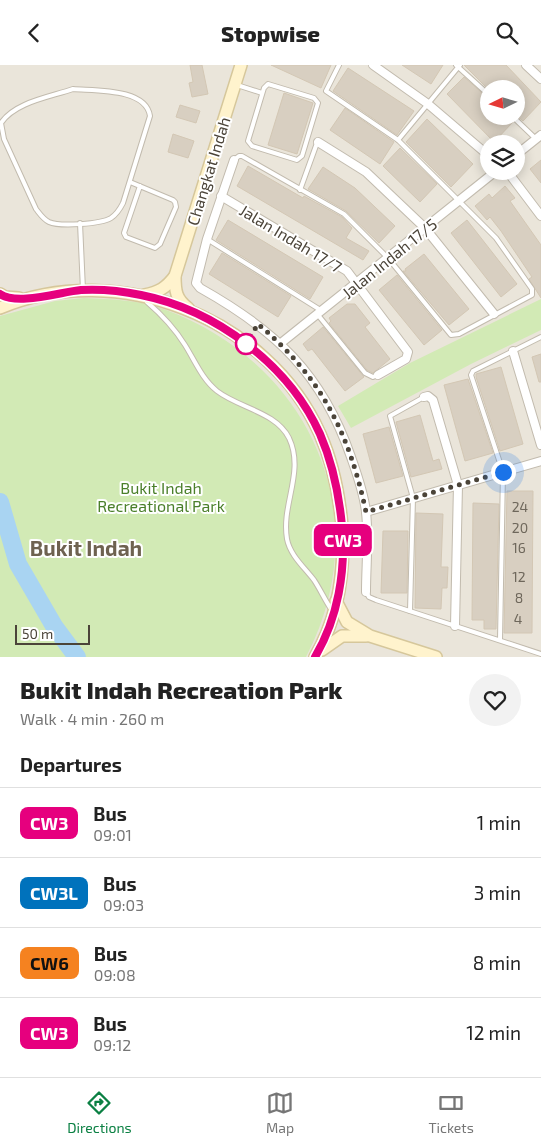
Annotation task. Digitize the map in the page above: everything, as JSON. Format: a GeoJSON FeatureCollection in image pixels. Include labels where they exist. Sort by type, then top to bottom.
{"type":"FeatureCollection","features":[{"type":"Feature","properties":{"kind":"main road","name":"Changkat Indah"},"geometry":{"type":"LineString","coordinates":[[193,312],[176,295],[175,276],[241,65]]}},
{"type":"Feature","properties":{"kind":"main road"},"geometry":{"type":"LineString","coordinates":[[0,308],[28,299],[83,290],[141,295],[156,293],[166,287],[175,276]]}},
{"type":"Feature","properties":{"kind":"main road"},"geometry":{"type":"LineString","coordinates":[[0,294],[5,297],[28,299]]}},
{"type":"Feature","properties":{"kind":"main road"},"geometry":{"type":"LineString","coordinates":[[141,295],[193,312],[219,325],[266,361],[288,385],[319,432],[335,477],[340,507],[343,563],[330,629],[317,655]]}},
{"type":"Feature","properties":{"kind":"main road"},"geometry":{"type":"LineString","coordinates":[[336,601],[347,622],[370,636],[436,657]]}},
{"type":"Feature","properties":{"kind":"main road"},"geometry":{"type":"LineString","coordinates":[[317,655],[333,640],[342,636],[370,636]]}},
{"type":"Feature","properties":{"kind":"street"},"geometry":{"type":"LineString","coordinates":[[373,65],[428,104],[480,148]]}},
{"type":"Feature","properties":{"kind":"street"},"geometry":{"type":"LineString","coordinates":[[526,65],[541,79]]}},
{"type":"Feature","properties":{"kind":"street"},"geometry":{"type":"LineString","coordinates":[[525,148],[538,137]]}},
{"type":"Feature","properties":{"kind":"street"},"geometry":{"type":"LineString","coordinates":[[318,142],[366,172],[425,228],[494,314]]}},
{"type":"Feature","properties":{"kind":"street"},"geometry":{"type":"LineString","coordinates":[[234,160],[221,196],[196,283],[200,288],[258,324],[281,343],[306,372],[329,405],[344,436],[359,479],[366,512],[366,592]]}},
{"type":"Feature","properties":{"kind":"street","name":"Jalan Indah 17/5"},"geometry":{"type":"LineString","coordinates":[[281,343],[485,180]]}},
{"type":"Feature","properties":{"kind":"street"},"geometry":{"type":"LineString","coordinates":[[514,180],[541,215]]}},
{"type":"Feature","properties":{"kind":"street","name":"Jalan Indah 17/7"},"geometry":{"type":"LineString","coordinates":[[221,196],[347,271],[408,352],[406,359],[378,375]]}},
{"type":"Feature","properties":{"kind":"street"},"geometry":{"type":"LineString","coordinates":[[513,351],[541,445]]}},
{"type":"Feature","properties":{"kind":"street"},"geometry":{"type":"LineString","coordinates":[[424,397],[428,396],[433,400],[458,485],[455,625]]}},
{"type":"Feature","properties":{"kind":"street"},"geometry":{"type":"LineString","coordinates":[[366,512],[541,461]]}},
{"type":"Feature","properties":{"kind":"lane"},"geometry":{"type":"LineString","coordinates":[[234,160],[239,155],[242,156],[344,214],[388,258],[451,335],[455,336],[532,295],[532,289],[496,238],[460,200],[398,140],[326,91],[338,65]]}},
{"type":"Feature","properties":{"kind":"lane"},"geometry":{"type":"LineString","coordinates":[[398,140],[458,65],[480,86]]}},
{"type":"Feature","properties":{"kind":"lane"},"geometry":{"type":"LineString","coordinates":[[234,84],[262,93]]}},
{"type":"Feature","properties":{"kind":"lane"},"geometry":{"type":"LineString","coordinates":[[271,85],[316,100],[318,106],[300,158],[294,159],[249,144],[248,139],[262,93],[265,86],[271,85]]}},
{"type":"Feature","properties":{"kind":"lane"},"geometry":{"type":"LineString","coordinates":[[73,89],[132,96],[143,101],[149,108],[150,116],[130,182],[117,214],[103,221],[50,223],[36,209],[4,139],[1,123],[5,116],[30,103],[73,89]]}},
{"type":"Feature","properties":{"kind":"lane"},"geometry":{"type":"LineString","coordinates":[[523,125],[538,137]]}},
{"type":"Feature","properties":{"kind":"lane"},"geometry":{"type":"LineString","coordinates":[[300,190],[318,142]]}},
{"type":"Feature","properties":{"kind":"lane"},"geometry":{"type":"LineString","coordinates":[[130,182],[140,186],[175,202],[176,207],[160,244],[155,248],[126,237],[124,233],[140,186]]}},
{"type":"Feature","properties":{"kind":"lane"},"geometry":{"type":"LineString","coordinates":[[80,223],[83,290]]}},
{"type":"Feature","properties":{"kind":"lane"},"geometry":{"type":"LineString","coordinates":[[208,239],[320,313],[365,373],[373,377],[378,375]]}},
{"type":"Feature","properties":{"kind":"lane"},"geometry":{"type":"LineString","coordinates":[[141,295],[169,324],[184,344],[203,378],[217,391],[248,409],[273,420],[288,437],[296,457],[296,475],[287,513],[287,537],[296,559],[314,581],[334,613]]}},
{"type":"Feature","properties":{"kind":"lane"},"geometry":{"type":"LineString","coordinates":[[500,640],[503,472],[471,375],[473,371],[541,337]]}},
{"type":"Feature","properties":{"kind":"lane"},"geometry":{"type":"LineString","coordinates":[[410,611],[413,498],[390,416],[424,397]]}},
{"type":"Feature","properties":{"kind":"lane"},"geometry":{"type":"LineString","coordinates":[[366,592],[369,597],[541,653]]}},
{"type":"Feature","properties":{"kind":"shaded area"},"geometry":{"type":"Polygon","coordinates":[[[0,65],[541,65],[541,657],[0,657],[0,65]]]}},
{"type":"Feature","properties":{"kind":"green space","name":"Bukit Indah Recreational Park"},"geometry":{"type":"Polygon","coordinates":[[[84,298],[146,304],[166,310],[217,335],[259,367],[293,407],[318,451],[332,500],[335,551],[327,604],[306,657],[0,657],[0,316],[55,301],[84,298]]]}},
{"type":"Feature","properties":{"kind":"green space"},"geometry":{"type":"Polygon","coordinates":[[[541,299],[541,330],[471,364],[351,428],[338,406],[410,363],[541,299]]]}},
{"type":"Feature","properties":{"kind":"building"},"geometry":{"type":"Polygon","coordinates":[[[190,65],[202,65],[208,94],[192,97],[189,83],[193,82],[190,65]]]}},
{"type":"Feature","properties":{"kind":"building"},"geometry":{"type":"Polygon","coordinates":[[[271,65],[331,65],[321,88],[271,65]]]}},
{"type":"Feature","properties":{"kind":"building"},"geometry":{"type":"Polygon","coordinates":[[[402,65],[443,65],[431,84],[402,65]]]}},
{"type":"Feature","properties":{"kind":"building"},"geometry":{"type":"Polygon","coordinates":[[[464,65],[506,65],[520,80],[480,80],[464,65]]]}},
{"type":"Feature","properties":{"kind":"building"},"geometry":{"type":"Polygon","coordinates":[[[348,68],[414,111],[397,135],[333,91],[348,68]]]}},
{"type":"Feature","properties":{"kind":"building"},"geometry":{"type":"Polygon","coordinates":[[[464,77],[480,91],[480,125],[510,125],[501,135],[487,135],[447,94],[464,77]]]}},
{"type":"Feature","properties":{"kind":"building"},"geometry":{"type":"Polygon","coordinates":[[[525,85],[541,102],[525,119],[525,85]]]}},
{"type":"Feature","properties":{"kind":"building"},"geometry":{"type":"Polygon","coordinates":[[[284,93],[313,103],[297,154],[268,145],[284,93]]]}},
{"type":"Feature","properties":{"kind":"building"},"geometry":{"type":"Polygon","coordinates":[[[180,105],[200,111],[196,123],[176,117],[180,105]]]}},
{"type":"Feature","properties":{"kind":"building"},"geometry":{"type":"Polygon","coordinates":[[[345,108],[394,142],[380,164],[330,130],[345,108]]]}},
{"type":"Feature","properties":{"kind":"building"},"geometry":{"type":"Polygon","coordinates":[[[427,119],[473,164],[451,187],[406,142],[427,119]]]}},
{"type":"Feature","properties":{"kind":"building"},"geometry":{"type":"Polygon","coordinates":[[[173,134],[194,141],[188,158],[168,152],[173,134]]]}},
{"type":"Feature","properties":{"kind":"building"},"geometry":{"type":"Polygon","coordinates":[[[400,148],[437,184],[420,202],[383,166],[400,148]]]}},
{"type":"Feature","properties":{"kind":"building"},"geometry":{"type":"Polygon","coordinates":[[[541,160],[541,183],[530,169],[541,160]]]}},
{"type":"Feature","properties":{"kind":"building"},"geometry":{"type":"Polygon","coordinates":[[[248,166],[303,198],[304,196],[342,217],[352,228],[346,238],[369,251],[363,260],[237,186],[248,166]]]}},
{"type":"Feature","properties":{"kind":"building"},"geometry":{"type":"Polygon","coordinates":[[[323,167],[355,188],[395,226],[379,243],[346,211],[308,189],[323,167]]]}},
{"type":"Feature","properties":{"kind":"building"},"geometry":{"type":"Polygon","coordinates":[[[505,186],[515,198],[510,201],[541,245],[541,298],[529,279],[532,277],[501,231],[490,217],[487,220],[475,206],[489,194],[492,198],[505,186]]]}},
{"type":"Feature","properties":{"kind":"building"},"geometry":{"type":"Polygon","coordinates":[[[228,220],[323,277],[310,299],[216,240],[228,220]]]}},
{"type":"Feature","properties":{"kind":"building"},"geometry":{"type":"Polygon","coordinates":[[[467,220],[517,284],[501,297],[451,233],[467,220]]]}},
{"type":"Feature","properties":{"kind":"building"},"geometry":{"type":"Polygon","coordinates":[[[222,253],[291,296],[278,317],[209,274],[222,253]]]}},
{"type":"Feature","properties":{"kind":"building"},"geometry":{"type":"Polygon","coordinates":[[[424,254],[469,309],[449,325],[403,271],[406,271],[405,269],[424,254]]]}},
{"type":"Feature","properties":{"kind":"building"},"geometry":{"type":"Polygon","coordinates":[[[397,275],[442,330],[424,345],[379,290],[397,275]]]}},
{"type":"Feature","properties":{"kind":"building"},"geometry":{"type":"Polygon","coordinates":[[[347,304],[355,304],[370,323],[365,327],[390,359],[373,373],[367,370],[329,323],[331,321],[329,318],[347,304]]]}},
{"type":"Feature","properties":{"kind":"building"},"geometry":{"type":"Polygon","coordinates":[[[323,327],[364,377],[345,391],[312,349],[308,351],[303,344],[323,327]]]}},
{"type":"Feature","properties":{"kind":"building"},"geometry":{"type":"Polygon","coordinates":[[[541,354],[541,382],[539,382],[532,357],[541,354]]]}},
{"type":"Feature","properties":{"kind":"building"},"geometry":{"type":"Polygon","coordinates":[[[501,367],[523,444],[500,451],[476,374],[501,367]]]}},
{"type":"Feature","properties":{"kind":"building"},"geometry":{"type":"Polygon","coordinates":[[[468,379],[493,453],[465,461],[444,385],[468,379]]]}},
{"type":"Feature","properties":{"kind":"building"},"geometry":{"type":"Polygon","coordinates":[[[420,415],[433,461],[439,459],[442,469],[411,477],[396,422],[420,415]]]}},
{"type":"Feature","properties":{"kind":"building"},"geometry":{"type":"Polygon","coordinates":[[[389,427],[403,476],[376,483],[363,434],[389,427]]]}},
{"type":"Feature","properties":{"kind":"building"},"geometry":{"type":"Polygon","coordinates":[[[507,491],[533,491],[532,633],[504,633],[507,491]]]}},
{"type":"Feature","properties":{"kind":"building"},"geometry":{"type":"Polygon","coordinates":[[[473,503],[499,504],[496,629],[484,629],[484,620],[472,620],[473,503]]]}},
{"type":"Feature","properties":{"kind":"building"},"geometry":{"type":"Polygon","coordinates":[[[416,513],[443,514],[441,567],[448,567],[447,588],[442,588],[441,609],[415,608],[416,513]]]}},
{"type":"Feature","properties":{"kind":"building"},"geometry":{"type":"Polygon","coordinates":[[[383,531],[408,531],[407,593],[381,593],[383,531]]]}},
{"type":"Feature","properties":{"kind":"waterway"},"geometry":{"type":"LineString","coordinates":[[0,502],[18,564],[54,626],[77,657]]}},
{"type":"Feature","properties":{"kind":"bus line","name":"CW3"},"geometry":{"type":"LineString","coordinates":[[0,294],[5,297],[28,299],[83,290],[117,291],[143,295],[193,312],[219,325],[249,346],[283,378],[319,432],[335,477],[340,507],[343,563],[338,596],[330,629],[315,657]]}},
{"type":"Feature","properties":{"kind":"district","name":"Bukit Indah"},"geometry":{"type":"Point","coordinates":[86,547]}},
{"type":"Feature","properties":{"kind":"route"},"geometry":{"type":"LineString","coordinates":[[246,344],[258,324],[281,343],[306,372],[329,405],[344,436],[359,479],[366,512],[503,472]]}}]}
